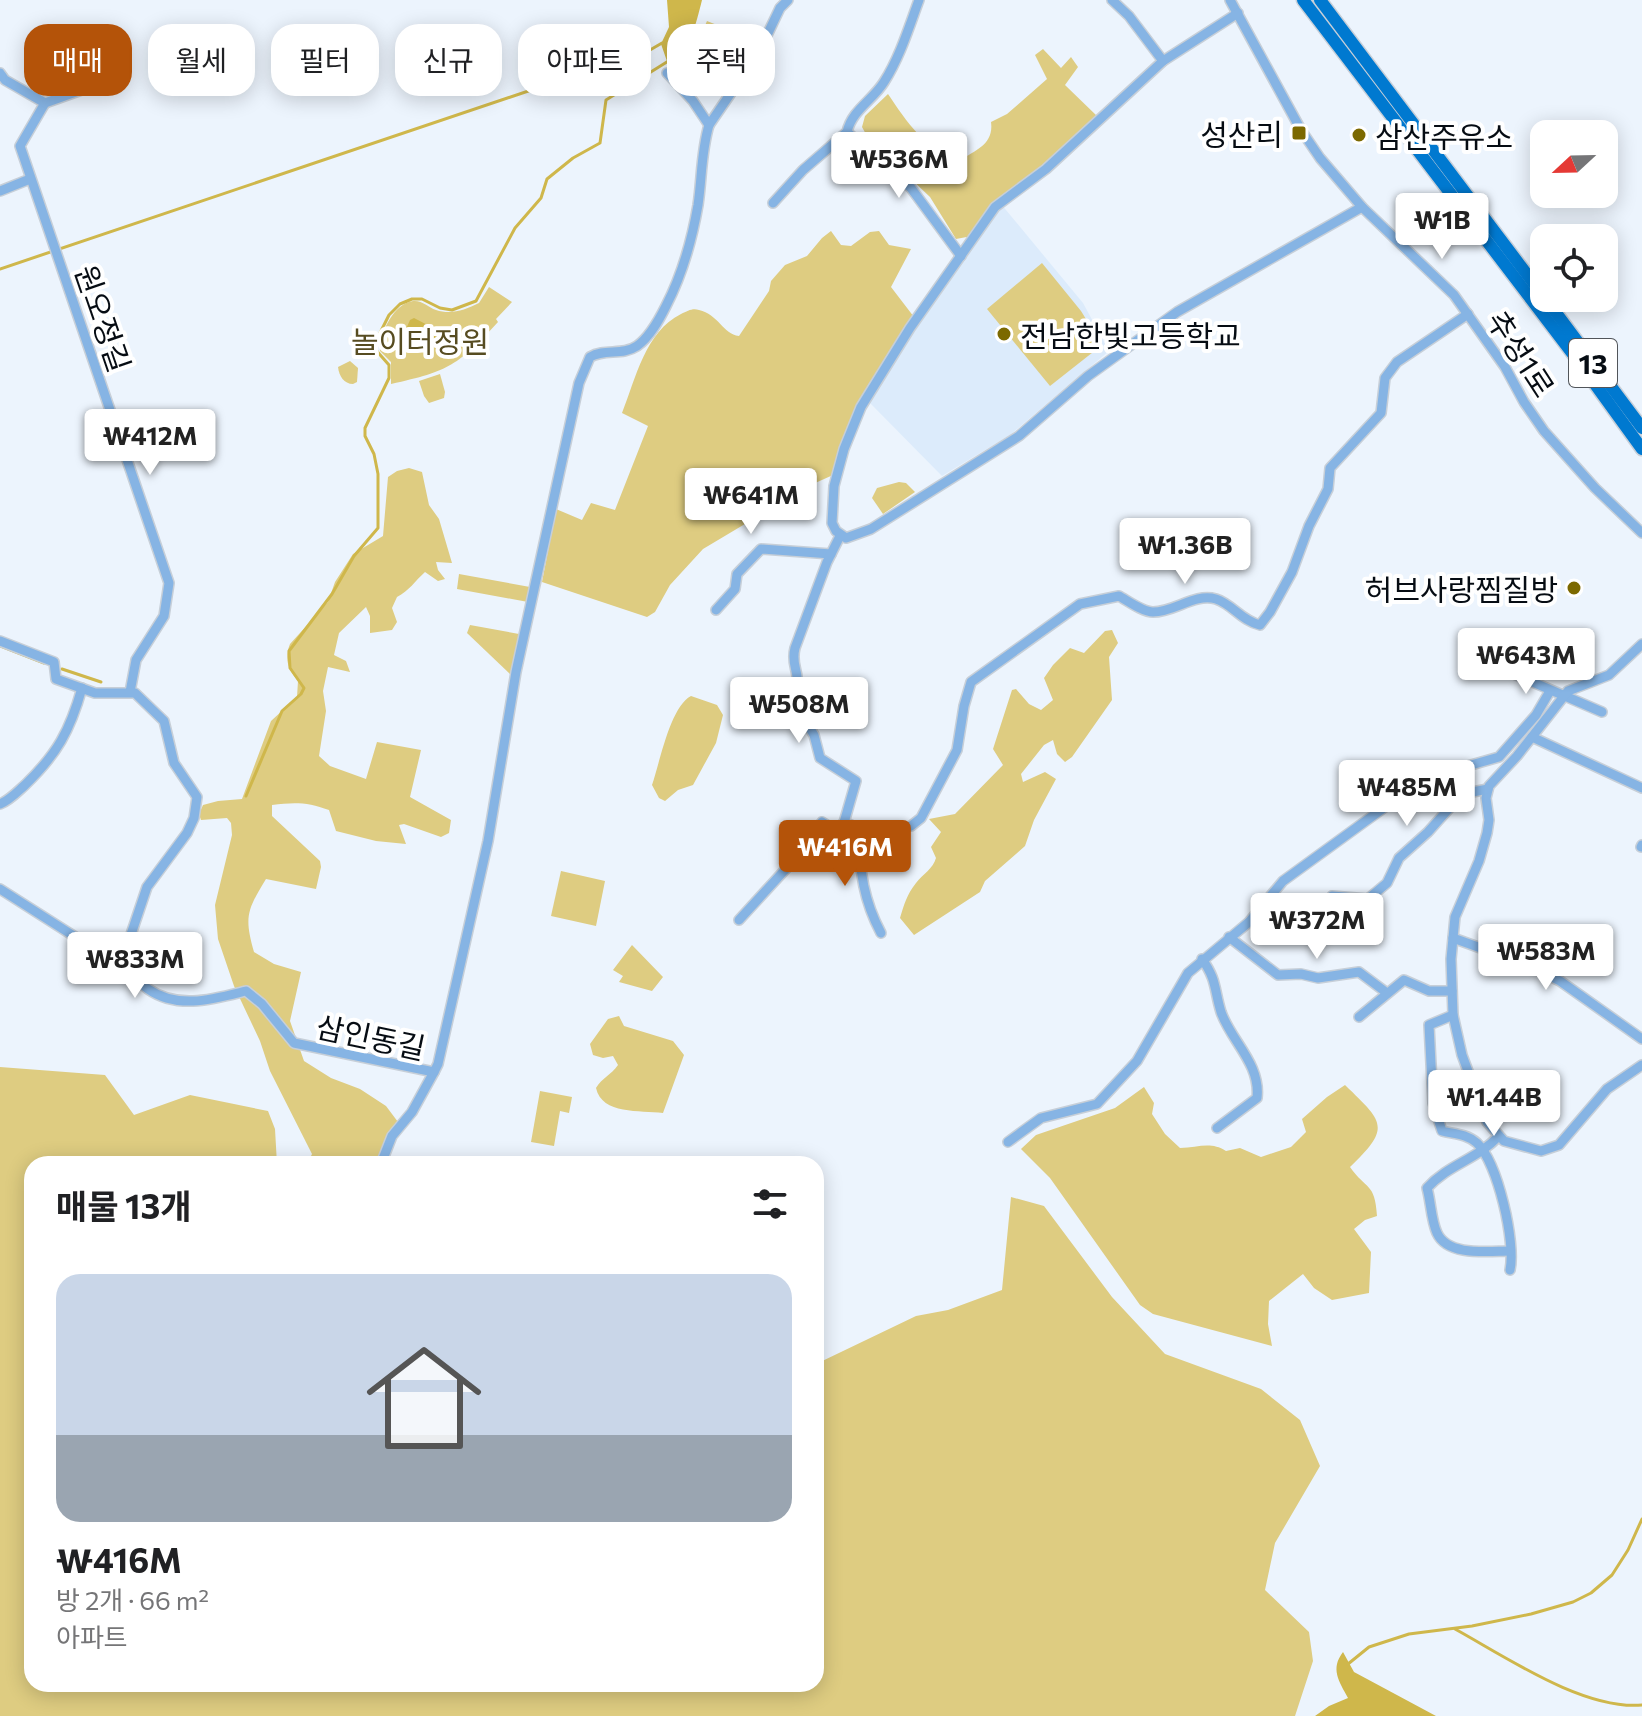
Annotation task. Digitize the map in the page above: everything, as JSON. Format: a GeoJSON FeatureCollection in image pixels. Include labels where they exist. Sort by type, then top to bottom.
{"type":"FeatureCollection","features":[{"type":"Feature","properties":{"kind":"main road","name":"13"},"geometry":{"type":"LineString","coordinates":[[1303,0],[1642,449]]}},
{"type":"Feature","properties":{"kind":"main road","name":"13"},"geometry":{"type":"LineString","coordinates":[[1320,0],[1530,279]]}},
{"type":"Feature","properties":{"kind":"main road","name":"13"},"geometry":{"type":"LineString","coordinates":[[1555,312],[1642,428]]}},
{"type":"Feature","properties":{"kind":"street"},"geometry":{"type":"LineString","coordinates":[[434,1072],[488,841],[513,684],[579,383],[590,357],[599,352],[623,352],[639,345],[661,317],[692,238],[709,125],[759,52],[780,8],[788,0]]}},
{"type":"Feature","properties":{"kind":"street"},"geometry":{"type":"LineString","coordinates":[[773,203],[817,156],[847,132],[857,112],[883,84],[919,0]]}},
{"type":"Feature","properties":{"kind":"street"},"geometry":{"type":"LineString","coordinates":[[1112,0],[1129,16],[1163,61]]}},
{"type":"Feature","properties":{"kind":"street","name":"추성1로"},"geometry":{"type":"LineString","coordinates":[[1230,0],[1301,130],[1320,158],[1362,207],[1454,295],[1505,367],[1544,431],[1595,488],[1642,533]]}},
{"type":"Feature","properties":{"kind":"street"},"geometry":{"type":"LineString","coordinates":[[1238,13],[1163,61],[1046,169],[995,207],[910,328],[861,407],[844,449],[834,486],[832,523],[840,536],[852,538],[871,529],[997,450],[1035,423],[1088,376],[1177,312],[1362,207]]}},
{"type":"Feature","properties":{"kind":"street"},"geometry":{"type":"LineString","coordinates":[[0,73],[5,80],[45,103],[65,96]]}},
{"type":"Feature","properties":{"kind":"street"},"geometry":{"type":"LineString","coordinates":[[688,96],[709,125]]}},
{"type":"Feature","properties":{"kind":"street","name":"원오정길"},"geometry":{"type":"LineString","coordinates":[[45,103],[20,146],[169,583],[164,616],[136,660],[130,692]]}},
{"type":"Feature","properties":{"kind":"street"},"geometry":{"type":"LineString","coordinates":[[847,132],[911,188],[961,256]]}},
{"type":"Feature","properties":{"kind":"street"},"geometry":{"type":"LineString","coordinates":[[0,191],[30,179]]}},
{"type":"Feature","properties":{"kind":"street"},"geometry":{"type":"LineString","coordinates":[[863,836],[911,826],[921,818],[957,750],[971,682],[1080,604],[1119,596],[1150,613],[1204,598],[1218,599],[1250,623],[1260,625],[1292,572],[1309,526],[1328,489],[1330,468],[1381,413],[1385,378],[1397,362],[1468,314]]}},
{"type":"Feature","properties":{"kind":"street"},"geometry":{"type":"LineString","coordinates":[[739,920],[794,860],[822,822],[833,829],[843,826],[856,781],[820,758],[814,735],[806,722],[809,712],[795,693],[800,680],[793,656],[840,536]]}},
{"type":"Feature","properties":{"kind":"street"},"geometry":{"type":"LineString","coordinates":[[716,610],[735,589],[737,574],[761,549],[831,554]]}},
{"type":"Feature","properties":{"kind":"street"},"geometry":{"type":"LineString","coordinates":[[0,641],[54,662],[56,679],[95,693],[135,693],[164,721],[174,763],[197,797],[194,818],[187,833],[147,887],[122,961],[77,938],[0,889]]}},
{"type":"Feature","properties":{"kind":"street"},"geometry":{"type":"LineString","coordinates":[[1473,642],[1493,641],[1517,649],[1514,674],[1602,712]]}},
{"type":"Feature","properties":{"kind":"street"},"geometry":{"type":"LineString","coordinates":[[1332,896],[1368,899],[1387,883],[1399,858],[1428,832],[1462,794],[1488,789],[1568,691],[1609,675],[1642,644]]}},
{"type":"Feature","properties":{"kind":"street"},"geometry":{"type":"LineString","coordinates":[[0,804],[30,780],[61,746],[73,722],[82,688]]}},
{"type":"Feature","properties":{"kind":"street"},"geometry":{"type":"LineString","coordinates":[[1008,1142],[1041,1118],[1093,1107],[1101,1101],[1137,1061],[1188,973],[1249,922],[1283,881],[1373,814],[1464,767],[1493,760],[1505,753],[1536,715],[1550,691]]}},
{"type":"Feature","properties":{"kind":"street"},"geometry":{"type":"LineString","coordinates":[[1532,737],[1642,788]]}},
{"type":"Feature","properties":{"kind":"street"},"geometry":{"type":"LineString","coordinates":[[1488,789],[1487,833],[1479,861],[1457,910],[1451,959],[1457,1040],[1487,1122],[1504,1141],[1545,1151],[1556,1147],[1569,1136],[1607,1089],[1642,1065]]}},
{"type":"Feature","properties":{"kind":"street"},"geometry":{"type":"LineString","coordinates":[[844,822],[855,827],[863,836]]}},
{"type":"Feature","properties":{"kind":"street"},"geometry":{"type":"LineString","coordinates":[[863,836],[860,849],[862,886],[881,933]]}},
{"type":"Feature","properties":{"kind":"street"},"geometry":{"type":"LineString","coordinates":[[1229,937],[1278,975],[1301,974],[1318,978],[1359,972],[1387,993]]}},
{"type":"Feature","properties":{"kind":"street"},"geometry":{"type":"LineString","coordinates":[[1453,938],[1525,964],[1560,981],[1642,1039]]}},
{"type":"Feature","properties":{"kind":"street"},"geometry":{"type":"LineString","coordinates":[[1202,959],[1216,981],[1221,1011],[1248,1059],[1258,1090],[1257,1098],[1217,1128]]}},
{"type":"Feature","properties":{"kind":"street","name":"삼인동길"},"geometry":{"type":"LineString","coordinates":[[122,961],[147,989],[170,1000],[199,1002],[246,991],[262,1004],[294,1043],[434,1072],[412,1112],[392,1136],[384,1156]]}},
{"type":"Feature","properties":{"kind":"street"},"geometry":{"type":"LineString","coordinates":[[1359,1017],[1404,980],[1429,991],[1452,991]]}},
{"type":"Feature","properties":{"kind":"street"},"geometry":{"type":"LineString","coordinates":[[1453,1015],[1429,1025],[1433,1103],[1442,1131],[1471,1139],[1484,1152],[1502,1194],[1510,1270]]}},
{"type":"Feature","properties":{"kind":"street"},"geometry":{"type":"LineString","coordinates":[[1499,1136],[1484,1152],[1439,1175],[1427,1188],[1436,1233],[1442,1240],[1462,1250],[1510,1251]]}},
{"type":"Feature","properties":{"kind":"shaded area"},"geometry":{"type":"Polygon","coordinates":[[[667,0],[702,0],[695,24],[669,24],[667,0]]]}},
{"type":"Feature","properties":{"kind":"shaded area"},"geometry":{"type":"Polygon","coordinates":[[[667,31],[667,61],[661,44],[667,31]]]}},
{"type":"Feature","properties":{"kind":"shaded area","name":"전남한빛고등학교"},"geometry":{"type":"Polygon","coordinates":[[[1001,204],[1083,303],[1109,351],[1010,435],[942,476],[868,401],[886,368],[1001,204]]]}},
{"type":"Feature","properties":{"kind":"shaded area"},"geometry":{"type":"Polygon","coordinates":[[[414,318],[443,333],[442,337],[429,340],[406,329],[414,318]]]}},
{"type":"Feature","properties":{"kind":"shaded area"},"geometry":{"type":"Polygon","coordinates":[[[1343,1652],[1354,1672],[1436,1716],[1315,1716],[1348,1698],[1336,1670],[1343,1652]]]}},
{"type":"Feature","properties":{"kind":"green space"},"geometry":{"type":"Polygon","coordinates":[[[1043,49],[1061,68],[1071,57],[1078,67],[1065,85],[1098,117],[972,236],[956,239],[930,197],[868,138],[862,127],[865,116],[888,94],[927,143],[960,160],[987,141],[991,122],[1007,114],[1047,79],[1035,55],[1043,49]]]}},
{"type":"Feature","properties":{"kind":"green space"},"geometry":{"type":"Polygon","coordinates":[[[831,231],[841,245],[851,246],[870,232],[879,231],[889,245],[911,249],[891,287],[914,317],[870,385],[833,475],[793,493],[790,503],[755,518],[703,549],[670,585],[655,612],[647,617],[542,582],[556,509],[582,520],[591,503],[615,510],[648,426],[622,413],[643,357],[659,332],[681,314],[694,309],[706,312],[729,332],[739,336],[769,291],[771,281],[785,265],[807,256],[831,231]]]}},
{"type":"Feature","properties":{"kind":"green space"},"geometry":{"type":"Polygon","coordinates":[[[1042,263],[1081,311],[1102,345],[1050,386],[987,309],[1042,263]]]}},
{"type":"Feature","properties":{"kind":"green space","name":"놀이터정원"},"geometry":{"type":"Polygon","coordinates":[[[489,287],[512,302],[473,348],[440,370],[391,384],[391,362],[380,351],[380,344],[389,320],[400,307],[416,301],[436,310],[458,311],[479,303],[489,287]]]}},
{"type":"Feature","properties":{"kind":"green space"},"geometry":{"type":"Polygon","coordinates":[[[350,361],[358,368],[357,382],[353,384],[342,379],[338,367],[350,361]]]}},
{"type":"Feature","properties":{"kind":"green space"},"geometry":{"type":"Polygon","coordinates":[[[440,374],[444,398],[429,403],[419,381],[440,374]]]}},
{"type":"Feature","properties":{"kind":"green space"},"geometry":{"type":"Polygon","coordinates":[[[409,468],[422,472],[429,505],[439,519],[452,563],[436,562],[445,579],[438,581],[425,572],[397,597],[392,608],[397,622],[392,630],[370,633],[370,616],[366,607],[339,633],[334,655],[346,661],[350,672],[328,667],[323,691],[326,711],[319,756],[330,766],[366,779],[377,742],[421,750],[410,797],[451,820],[449,833],[441,837],[399,825],[406,844],[376,841],[336,831],[329,810],[321,807],[301,803],[272,805],[272,816],[320,861],[321,867],[316,889],[266,879],[249,914],[254,952],[274,964],[301,972],[290,1021],[304,1061],[331,1078],[360,1089],[386,1106],[398,1122],[382,1156],[311,1156],[270,1071],[218,939],[215,905],[232,835],[231,823],[227,818],[201,820],[199,814],[203,805],[242,799],[271,721],[297,697],[298,681],[287,659],[290,644],[328,602],[335,582],[353,554],[383,536],[388,477],[409,468]]]}},
{"type":"Feature","properties":{"kind":"green space"},"geometry":{"type":"Polygon","coordinates":[[[906,483],[915,492],[883,514],[872,498],[877,488],[906,483]]]}},
{"type":"Feature","properties":{"kind":"green space"},"geometry":{"type":"Polygon","coordinates":[[[459,574],[530,587],[528,602],[457,589],[459,574]]]}},
{"type":"Feature","properties":{"kind":"green space"},"geometry":{"type":"Polygon","coordinates":[[[470,625],[519,634],[511,675],[467,633],[470,625]]]}},
{"type":"Feature","properties":{"kind":"green space"},"geometry":{"type":"Polygon","coordinates":[[[1112,630],[1118,643],[1109,657],[1112,700],[1072,757],[1065,762],[1057,754],[1053,740],[1044,745],[1021,774],[1023,782],[1045,772],[1056,779],[1034,820],[1025,846],[985,881],[980,892],[914,935],[900,918],[910,891],[936,858],[931,847],[941,832],[929,819],[955,814],[1003,765],[993,749],[1012,690],[1016,689],[1029,704],[1041,710],[1053,700],[1044,678],[1053,665],[1070,648],[1084,653],[1105,631],[1112,630]]]}},
{"type":"Feature","properties":{"kind":"green space"},"geometry":{"type":"Polygon","coordinates":[[[691,696],[717,705],[723,715],[716,743],[693,785],[678,790],[665,801],[659,798],[652,785],[677,711],[691,696]]]}},
{"type":"Feature","properties":{"kind":"green space"},"geometry":{"type":"Polygon","coordinates":[[[561,871],[605,881],[596,926],[551,916],[561,871]]]}},
{"type":"Feature","properties":{"kind":"green space"},"geometry":{"type":"Polygon","coordinates":[[[632,945],[663,977],[652,991],[619,982],[623,976],[613,970],[632,945]]]}},
{"type":"Feature","properties":{"kind":"green space"},"geometry":{"type":"Polygon","coordinates":[[[619,1016],[624,1026],[673,1041],[684,1055],[663,1113],[623,1110],[600,1097],[596,1088],[618,1065],[613,1056],[603,1058],[593,1055],[590,1044],[608,1019],[619,1016]]]}},
{"type":"Feature","properties":{"kind":"green space"},"geometry":{"type":"Polygon","coordinates":[[[0,1067],[105,1075],[134,1115],[190,1095],[268,1111],[275,1129],[277,1156],[24,1156],[24,1692],[824,1692],[824,1360],[916,1316],[948,1310],[1002,1290],[1011,1197],[1044,1206],[1112,1297],[1165,1354],[1261,1389],[1300,1420],[1320,1466],[1275,1543],[1265,1590],[1309,1632],[1313,1661],[1295,1716],[0,1716],[0,1067]]]}},
{"type":"Feature","properties":{"kind":"green space"},"geometry":{"type":"Polygon","coordinates":[[[1345,1085],[1368,1108],[1378,1125],[1372,1143],[1350,1167],[1369,1187],[1376,1205],[1377,1216],[1365,1220],[1354,1229],[1371,1252],[1369,1293],[1332,1300],[1314,1288],[1303,1274],[1269,1301],[1268,1324],[1272,1346],[1153,1314],[1140,1305],[1050,1178],[1021,1149],[1036,1135],[1115,1108],[1144,1087],[1154,1103],[1152,1114],[1165,1134],[1180,1148],[1209,1146],[1226,1151],[1240,1148],[1261,1157],[1291,1147],[1306,1132],[1302,1119],[1345,1085]]]}},
{"type":"Feature","properties":{"kind":"green space"},"geometry":{"type":"Polygon","coordinates":[[[540,1091],[572,1097],[569,1113],[560,1111],[554,1146],[531,1142],[540,1091]]]}},
{"type":"Feature","properties":{"kind":"waterway"},"geometry":{"type":"LineString","coordinates":[[0,269],[650,50],[662,43]]}},
{"type":"Feature","properties":{"kind":"waterway"},"geometry":{"type":"LineString","coordinates":[[246,796],[282,711],[304,688],[290,668],[289,651],[332,594],[354,556],[378,528],[378,474],[365,428],[389,378],[389,365],[375,349],[389,315],[400,304],[412,299],[422,299],[452,310],[476,301],[515,228],[541,198],[547,179],[573,158],[600,143],[606,100],[667,62]]}},
{"type":"Feature","properties":{"kind":"waterway"},"geometry":{"type":"LineString","coordinates":[[0,646],[44,663]]}},
{"type":"Feature","properties":{"kind":"waterway"},"geometry":{"type":"LineString","coordinates":[[62,669],[101,682]]}},
{"type":"Feature","properties":{"kind":"waterway"},"geometry":{"type":"LineString","coordinates":[[1348,1664],[1369,1647],[1409,1634],[1472,1626],[1573,1602],[1591,1593],[1612,1575],[1642,1519]]}},
{"type":"Feature","properties":{"kind":"waterway"},"geometry":{"type":"LineString","coordinates":[[1455,1629],[1570,1691],[1619,1704],[1642,1705]]}},
{"type":"Feature","properties":{"kind":"place","name":"성산리"},"geometry":{"type":"Point","coordinates":[1299,133]}},
{"type":"Feature","properties":{"kind":"place","name":"삼산주유소"},"geometry":{"type":"Point","coordinates":[1359,135]}},
{"type":"Feature","properties":{"kind":"place","name":"전남한빛고등학교"},"geometry":{"type":"Point","coordinates":[1004,334]}},
{"type":"Feature","properties":{"kind":"place","name":"허브사랑찜질방"},"geometry":{"type":"Point","coordinates":[1574,588]}}]}
